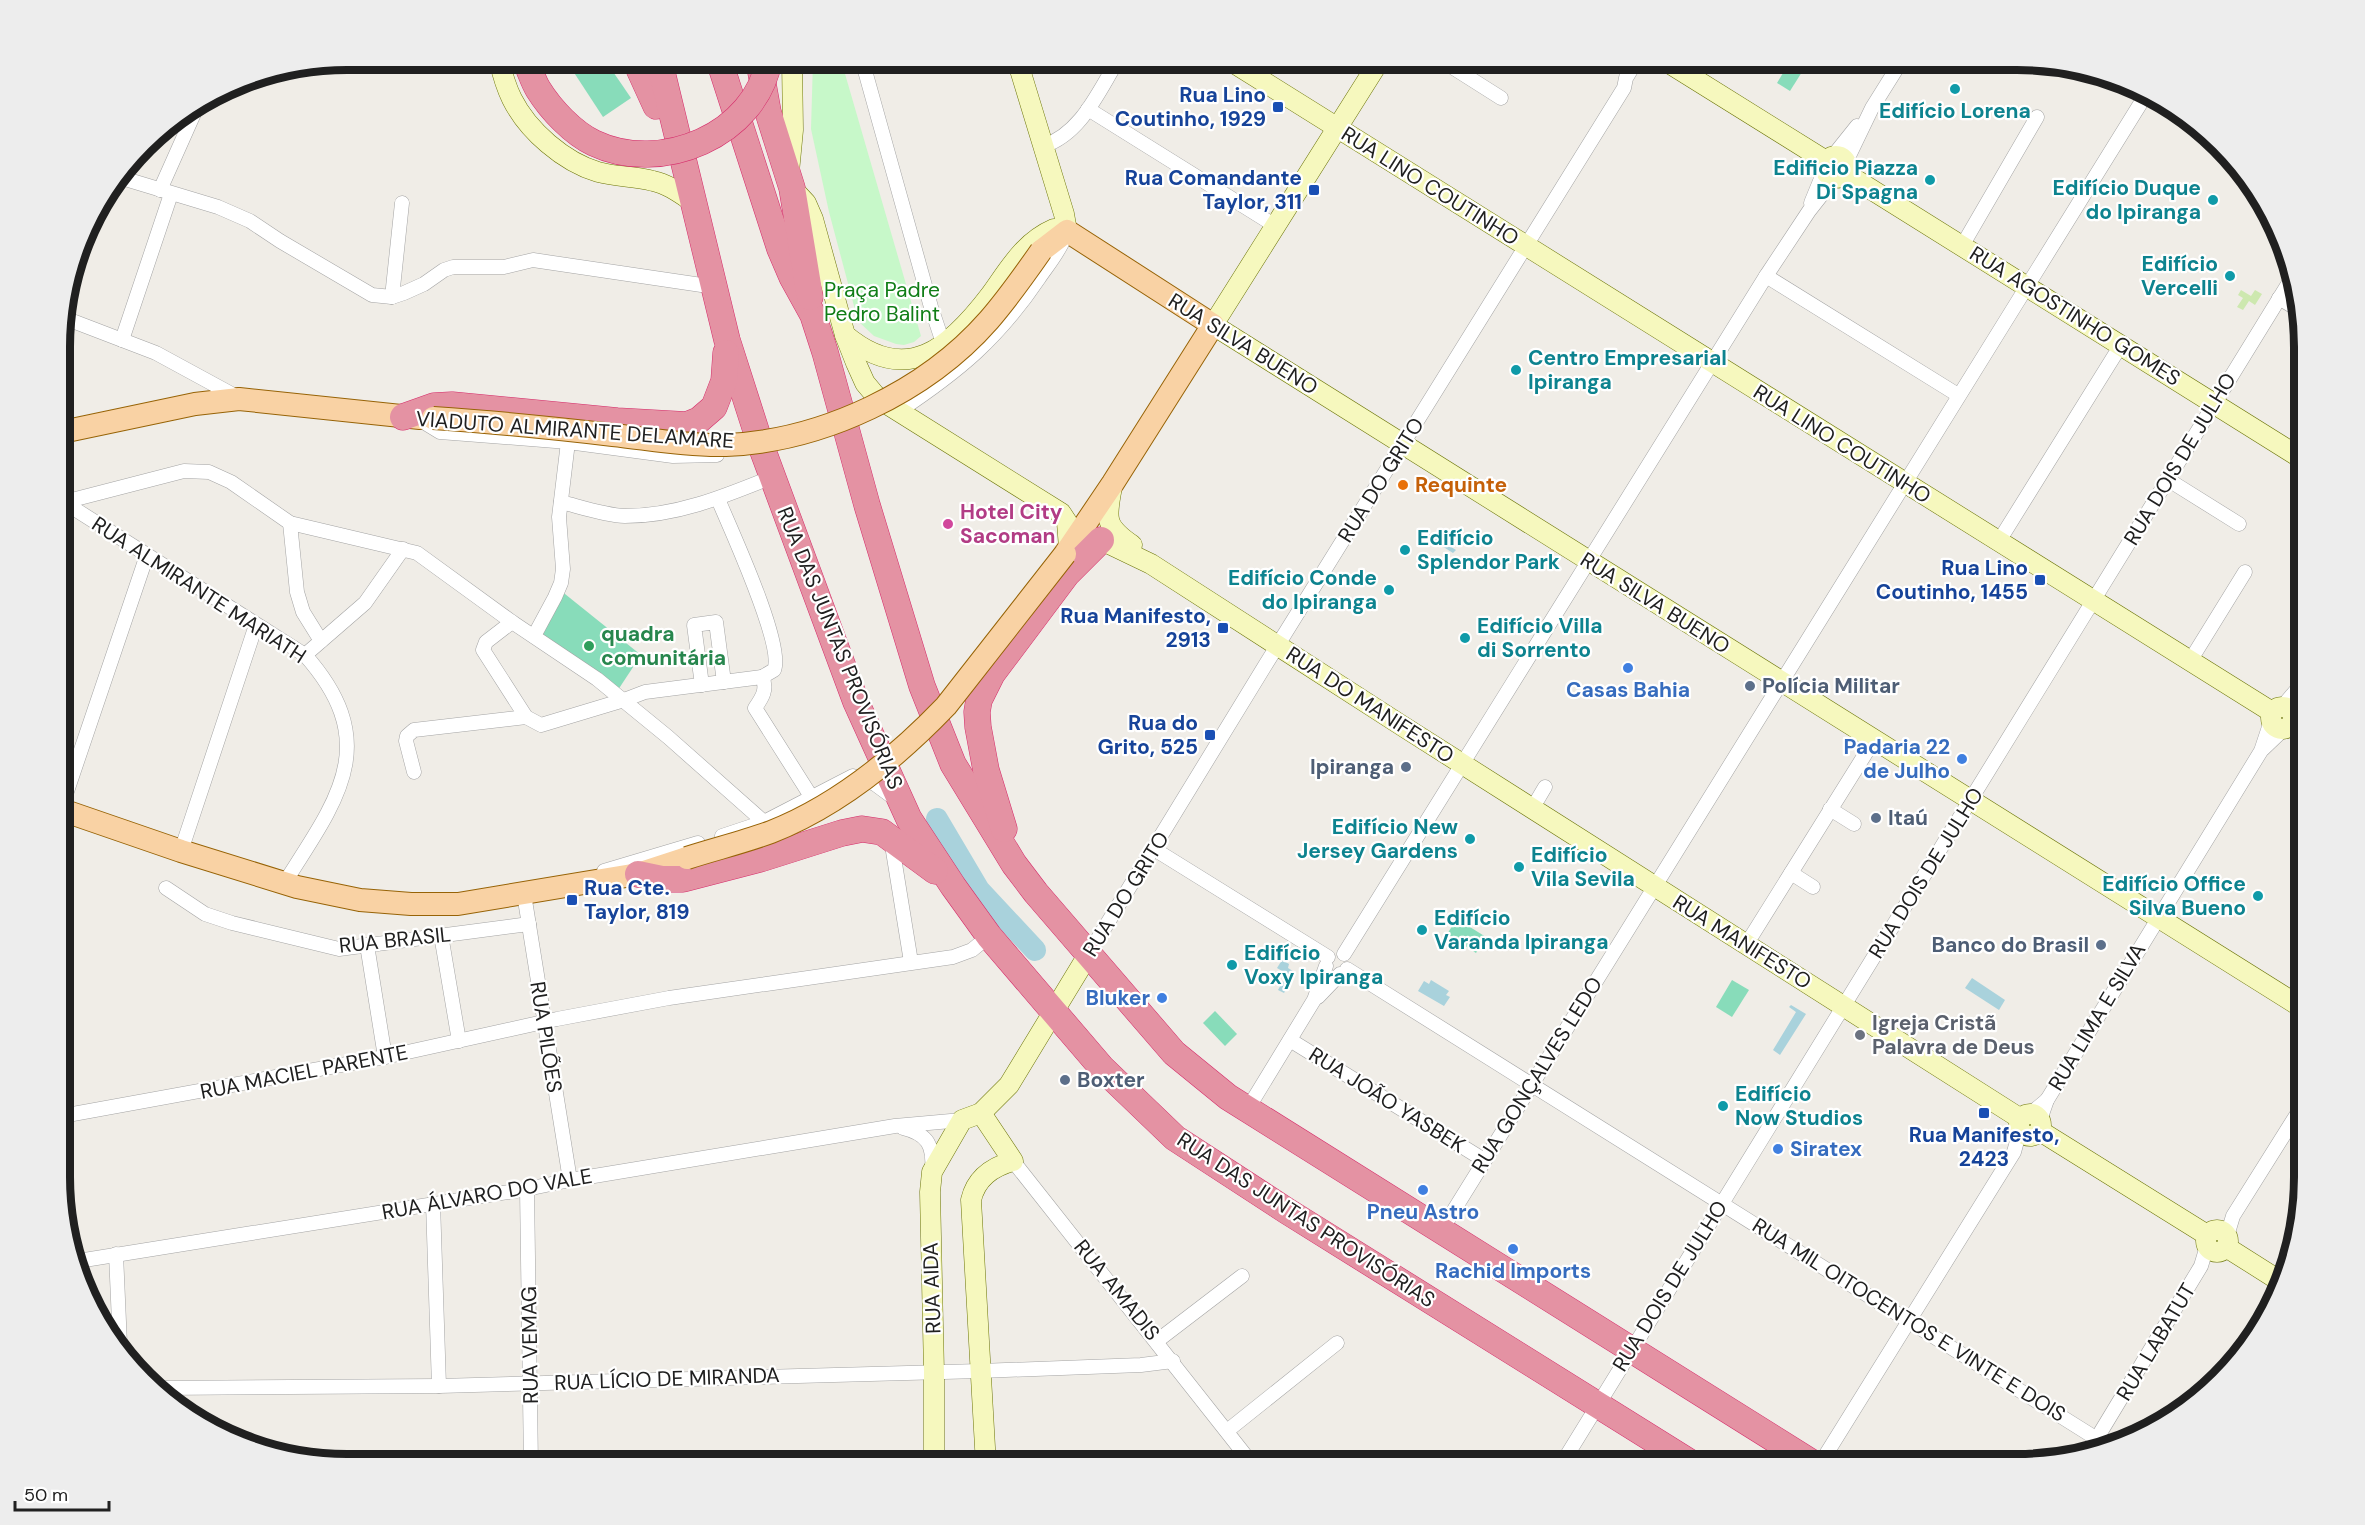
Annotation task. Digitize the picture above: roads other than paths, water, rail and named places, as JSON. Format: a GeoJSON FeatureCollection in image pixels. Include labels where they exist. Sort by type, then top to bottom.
{"type":"FeatureCollection","features":[{"type":"Feature","properties":{"kind":"highway"},"geometry":{"type":"LineString","coordinates":[[529,70],[538,90],[568,125],[595,143],[631,153],[665,154],[700,143],[727,126],[750,105],[766,70]]}},
{"type":"Feature","properties":{"kind":"highway"},"geometry":{"type":"LineString","coordinates":[[639,70],[686,178]]}},
{"type":"Feature","properties":{"kind":"highway"},"geometry":{"type":"LineString","coordinates":[[661,70],[686,178]]}},
{"type":"Feature","properties":{"kind":"highway"},"geometry":{"type":"LineString","coordinates":[[722,70],[780,249],[813,315]]}},
{"type":"Feature","properties":{"kind":"highway"},"geometry":{"type":"LineString","coordinates":[[761,70],[768,112],[790,181],[813,315],[922,686],[953,765],[1014,864],[1085,962],[1174,1053],[1211,1085],[1247,1110],[1441,1231],[1627,1356],[1797,1454]]}},
{"type":"Feature","properties":{"kind":"highway","name":"RUA DAS JUNTAS PROVISÓRIAS"},"geometry":{"type":"LineString","coordinates":[[686,178],[727,340],[758,437],[856,702],[902,805],[953,886],[989,936],[1060,1003],[1102,1068],[1176,1138],[1287,1211],[1601,1397],[1680,1454]]}},
{"type":"Feature","properties":{"kind":"highway"},"geometry":{"type":"LineString","coordinates":[[417,418],[434,406],[452,405],[628,422],[687,425],[707,415],[720,396],[724,381],[727,340]]}},
{"type":"Feature","properties":{"kind":"highway"},"geometry":{"type":"LineString","coordinates":[[1014,864],[986,770],[977,711],[992,674],[1066,574],[1101,540]]}},
{"type":"Feature","properties":{"kind":"highway"},"geometry":{"type":"LineString","coordinates":[[638,874],[662,879],[683,879],[760,859],[842,833],[872,829],[890,837],[953,886]]}},
{"type":"Feature","properties":{"kind":"main road"},"geometry":{"type":"LineString","coordinates":[[502,70],[516,106],[529,123],[556,149],[584,167],[619,176],[653,181],[675,190],[693,202]]}},
{"type":"Feature","properties":{"kind":"main road"},"geometry":{"type":"LineString","coordinates":[[792,70],[793,130],[790,181],[806,203],[813,219],[845,335],[865,382],[875,394],[899,411],[1061,513],[1067,522],[1067,551]]}},
{"type":"Feature","properties":{"kind":"main road"},"geometry":{"type":"LineString","coordinates":[[845,335],[868,352],[882,358],[899,361],[915,359],[930,353],[970,319],[1012,263],[1028,246],[1054,229],[1067,231],[1020,70]]}},
{"type":"Feature","properties":{"kind":"main road","name":"RUA LINO COUTINHO"},"geometry":{"type":"LineString","coordinates":[[1245,70],[1904,484],[2285,720]]}},
{"type":"Feature","properties":{"kind":"main road"},"geometry":{"type":"LineString","coordinates":[[70,811],[181,851],[315,892],[360,900],[411,904],[458,904],[638,874],[771,832],[812,812],[864,779],[924,729],[946,706],[1067,551],[1113,483],[1374,70]]}},
{"type":"Feature","properties":{"kind":"main road","name":"RUA AGOSTINHO GOMES"},"geometry":{"type":"LineString","coordinates":[[1680,70],[2294,454]]}},
{"type":"Feature","properties":{"kind":"main road","name":"VIADUTO ALMIRANTE DELAMARE"},"geometry":{"type":"LineString","coordinates":[[70,430],[195,404],[239,399],[417,418],[501,423],[653,440],[726,445],[765,440],[826,426],[867,410],[931,372],[988,321],[1041,251],[1067,231]]}},
{"type":"Feature","properties":{"kind":"main road","name":"RUA SILVA BUENO"},"geometry":{"type":"LineString","coordinates":[[1067,231],[1588,561],[2294,1003]]}},
{"type":"Feature","properties":{"kind":"main road"},"geometry":{"type":"LineString","coordinates":[[1113,483],[1107,517],[1109,524],[1113,531],[1143,554],[1151,564]]}},
{"type":"Feature","properties":{"kind":"main road"},"geometry":{"type":"LineString","coordinates":[[1067,551],[1082,542],[1101,540],[1151,564],[1277,646]]}},
{"type":"Feature","properties":{"kind":"main road","name":"RUA DO MANIFESTO"},"geometry":{"type":"LineString","coordinates":[[1277,646],[1463,765]]}},
{"type":"Feature","properties":{"kind":"main road","name":"RUA MANIFESTO"},"geometry":{"type":"LineString","coordinates":[[1463,765],[2275,1278]]}},
{"type":"Feature","properties":{"kind":"main road","name":"RUA DO GRITO"},"geometry":{"type":"LineString","coordinates":[[981,1113],[1000,1095],[1017,1073],[1085,962]]}},
{"type":"Feature","properties":{"kind":"main road","name":"RUA ÁLVARO DO VALE"},"geometry":{"type":"LineString","coordinates":[[962,1120],[981,1113]]}},
{"type":"Feature","properties":{"kind":"main road","name":"RUA AMADIS"},"geometry":{"type":"LineString","coordinates":[[981,1113],[1013,1161]]}},
{"type":"Feature","properties":{"kind":"main road","name":"RUA AIDA"},"geometry":{"type":"LineString","coordinates":[[934,1454],[929,1214],[932,1172],[962,1120]]}},
{"type":"Feature","properties":{"kind":"main road","name":"RUA AIDA"},"geometry":{"type":"LineString","coordinates":[[985,1454],[970,1200],[976,1183],[983,1176],[1013,1161]]}},
{"type":"Feature","properties":{"kind":"street"},"geometry":{"type":"LineString","coordinates":[[865,70],[943,343]]}},
{"type":"Feature","properties":{"kind":"street"},"geometry":{"type":"LineString","coordinates":[[1042,146],[1055,142],[1071,131],[1088,109],[1112,70]]}},
{"type":"Feature","properties":{"kind":"street"},"geometry":{"type":"LineString","coordinates":[[1457,70],[1502,98]]}},
{"type":"Feature","properties":{"kind":"street","name":"RUA DO GRITO"},"geometry":{"type":"LineString","coordinates":[[1085,962],[1277,646],[1624,88],[1631,70]]}},
{"type":"Feature","properties":{"kind":"street","name":"RUA DO GRITO"},"geometry":{"type":"LineString","coordinates":[[1624,88],[1634,83],[1642,70]]}},
{"type":"Feature","properties":{"kind":"street"},"geometry":{"type":"LineString","coordinates":[[1344,954],[1896,70]]}},
{"type":"Feature","properties":{"kind":"street","name":"RUA GONÇALVES LEDO"},"geometry":{"type":"LineString","coordinates":[[1441,1231],[2142,100]]}},
{"type":"Feature","properties":{"kind":"street"},"geometry":{"type":"LineString","coordinates":[[1088,109],[1274,225]]}},
{"type":"Feature","properties":{"kind":"street"},"geometry":{"type":"LineString","coordinates":[[1962,246],[2037,117]]}},
{"type":"Feature","properties":{"kind":"street"},"geometry":{"type":"LineString","coordinates":[[123,340],[166,192],[193,118]]}},
{"type":"Feature","properties":{"kind":"street"},"geometry":{"type":"LineString","coordinates":[[127,180],[218,207],[250,221],[372,294],[392,297],[424,284],[444,270],[453,267],[504,267],[533,260],[715,287]]}},
{"type":"Feature","properties":{"kind":"street"},"geometry":{"type":"LineString","coordinates":[[392,297],[402,203]]}},
{"type":"Feature","properties":{"kind":"street"},"geometry":{"type":"LineString","coordinates":[[899,411],[944,381],[991,340],[1035,284],[1064,241],[1067,231]]}},
{"type":"Feature","properties":{"kind":"street"},"geometry":{"type":"LineString","coordinates":[[1766,276],[1958,395]]}},
{"type":"Feature","properties":{"kind":"street","name":"RUA DOIS DE JULHO"},"geometry":{"type":"LineString","coordinates":[[1567,1454],[2287,285]]}},
{"type":"Feature","properties":{"kind":"street"},"geometry":{"type":"LineString","coordinates":[[2279,298],[2291,305]]}},
{"type":"Feature","properties":{"kind":"street"},"geometry":{"type":"LineString","coordinates":[[72,321],[156,353],[239,399]]}},
{"type":"Feature","properties":{"kind":"street"},"geometry":{"type":"LineString","coordinates":[[1999,541],[2121,345]]}},
{"type":"Feature","properties":{"kind":"street"},"geometry":{"type":"LineString","coordinates":[[195,404],[200,376]]}},
{"type":"Feature","properties":{"kind":"street"},"geometry":{"type":"LineString","coordinates":[[417,418],[440,432],[568,442],[673,456],[728,455],[743,451],[758,437]]}},
{"type":"Feature","properties":{"kind":"street"},"geometry":{"type":"LineString","coordinates":[[534,636],[561,583],[563,569],[560,517],[568,442]]}},
{"type":"Feature","properties":{"kind":"street"},"geometry":{"type":"LineString","coordinates":[[70,499],[184,471],[209,472],[231,482],[290,523],[417,553],[624,700],[764,822]]}},
{"type":"Feature","properties":{"kind":"street"},"geometry":{"type":"LineString","coordinates":[[561,502],[623,516],[673,511],[718,499],[772,477]]}},
{"type":"Feature","properties":{"kind":"street"},"geometry":{"type":"LineString","coordinates":[[2167,479],[2240,524]]}},
{"type":"Feature","properties":{"kind":"street"},"geometry":{"type":"LineString","coordinates":[[512,622],[486,642],[483,650],[530,719],[541,725],[645,692],[762,677],[774,670],[777,660],[775,650],[757,594],[718,499]]}},
{"type":"Feature","properties":{"kind":"street","name":"RUA ALMIRANTE MARIATH"},"geometry":{"type":"LineString","coordinates":[[70,506],[305,655],[318,670],[335,697],[345,730],[347,763],[337,795],[313,840],[285,882]]}},
{"type":"Feature","properties":{"kind":"street"},"geometry":{"type":"LineString","coordinates":[[290,523],[297,592],[303,612],[321,640]]}},
{"type":"Feature","properties":{"kind":"street"},"geometry":{"type":"LineString","coordinates":[[305,655],[365,603],[403,549]]}},
{"type":"Feature","properties":{"kind":"street"},"geometry":{"type":"LineString","coordinates":[[70,784],[147,555]]}},
{"type":"Feature","properties":{"kind":"street"},"geometry":{"type":"LineString","coordinates":[[2190,661],[2245,572]]}},
{"type":"Feature","properties":{"kind":"street"},"geometry":{"type":"LineString","coordinates":[[702,685],[694,625],[716,622],[724,682]]}},
{"type":"Feature","properties":{"kind":"street"},"geometry":{"type":"LineString","coordinates":[[181,851],[256,625]]}},
{"type":"Feature","properties":{"kind":"street"},"geometry":{"type":"LineString","coordinates":[[762,677],[765,692],[755,708],[812,798]]}},
{"type":"Feature","properties":{"kind":"street","name":"RUA LIMA E SILVA"},"geometry":{"type":"LineString","coordinates":[[1826,1454],[2047,1100],[2157,917],[2261,751],[2285,720],[2294,702]]}},
{"type":"Feature","properties":{"kind":"street"},"geometry":{"type":"LineString","coordinates":[[414,772],[406,741],[407,736],[414,730],[530,719]]}},
{"type":"Feature","properties":{"kind":"street"},"geometry":{"type":"LineString","coordinates":[[1746,945],[1874,740]]}},
{"type":"Feature","properties":{"kind":"street"},"geometry":{"type":"LineString","coordinates":[[567,886],[585,876],[764,822],[853,776],[875,784],[902,805]]}},
{"type":"Feature","properties":{"kind":"street"},"geometry":{"type":"LineString","coordinates":[[1532,809],[1545,788]]}},
{"type":"Feature","properties":{"kind":"street"},"geometry":{"type":"LineString","coordinates":[[1830,809],[1854,824]]}},
{"type":"Feature","properties":{"kind":"street"},"geometry":{"type":"LineString","coordinates":[[890,837],[911,962]]}},
{"type":"Feature","properties":{"kind":"street"},"geometry":{"type":"LineString","coordinates":[[1154,849],[1327,961],[1331,973],[1344,972]]}},
{"type":"Feature","properties":{"kind":"street"},"geometry":{"type":"LineString","coordinates":[[1791,873],[1813,887]]}},
{"type":"Feature","properties":{"kind":"street","name":"RUA BRASIL"},"geometry":{"type":"LineString","coordinates":[[166,888],[205,914],[232,923],[339,949],[529,924]]}},
{"type":"Feature","properties":{"kind":"street","name":"RUA PILÕES"},"geometry":{"type":"LineString","coordinates":[[524,894],[570,1180]]}},
{"type":"Feature","properties":{"kind":"street"},"geometry":{"type":"LineString","coordinates":[[441,935],[459,1041]]}},
{"type":"Feature","properties":{"kind":"street","name":"RUA MACIEL PARENTE"},"geometry":{"type":"LineString","coordinates":[[70,1115],[385,1057],[544,1022],[669,998],[964,954],[989,936]]}},
{"type":"Feature","properties":{"kind":"street"},"geometry":{"type":"LineString","coordinates":[[367,945],[385,1057]]}},
{"type":"Feature","properties":{"kind":"street"},"geometry":{"type":"LineString","coordinates":[[1247,1110],[1314,1000],[1327,961],[1338,952],[1344,954],[1348,961],[1344,972],[1314,1000]]}},
{"type":"Feature","properties":{"kind":"street","name":"RUA MIL OITOCENTOS E VINTE E DOIS"},"geometry":{"type":"LineString","coordinates":[[1344,972],[1532,1085],[1910,1320],[2097,1443]]}},
{"type":"Feature","properties":{"kind":"street","name":"RUA JOÃO YASBEK"},"geometry":{"type":"LineString","coordinates":[[1290,1040],[1484,1161]]}},
{"type":"Feature","properties":{"kind":"street","name":"RUA LABATUT"},"geometry":{"type":"LineString","coordinates":[[2098,1442],[2217,1241],[2294,1118]]}},
{"type":"Feature","properties":{"kind":"street","name":"RUA ÁLVARO DO VALE"},"geometry":{"type":"LineString","coordinates":[[83,1260],[527,1189],[895,1126],[962,1120]]}},
{"type":"Feature","properties":{"kind":"street"},"geometry":{"type":"LineString","coordinates":[[895,1126],[920,1134],[926,1140],[933,1157],[932,1172]]}},
{"type":"Feature","properties":{"kind":"street","name":"RUA AMADIS"},"geometry":{"type":"LineString","coordinates":[[1013,1161],[1245,1454]]}},
{"type":"Feature","properties":{"kind":"street","name":"RUA VEMAG"},"geometry":{"type":"LineString","coordinates":[[527,1189],[531,1454]]}},
{"type":"Feature","properties":{"kind":"street"},"geometry":{"type":"LineString","coordinates":[[433,1203],[439,1386]]}},
{"type":"Feature","properties":{"kind":"street"},"geometry":{"type":"LineString","coordinates":[[116,1254],[120,1334]]}},
{"type":"Feature","properties":{"kind":"street"},"geometry":{"type":"LineString","coordinates":[[1157,1341],[1242,1276]]}},
{"type":"Feature","properties":{"kind":"street"},"geometry":{"type":"LineString","coordinates":[[1227,1431],[1337,1343]]}},
{"type":"Feature","properties":{"kind":"street","name":"RUA LÍCIO DE MIRANDA"},"geometry":{"type":"LineString","coordinates":[[167,1388],[439,1386],[980,1371],[1141,1365],[1173,1361]]}},
{"type":"Feature","properties":{"kind":"water"},"geometry":{"type":"Polygon","coordinates":[[[1420,528],[1456,550],[1453,553],[1418,531],[1420,528]]]}},
{"type":"Feature","properties":{"kind":"water"},"geometry":{"type":"Polygon","coordinates":[[[1282,960],[1289,964],[1288,968],[1296,973],[1284,993],[1278,990],[1287,974],[1277,968],[1282,960]]]}},
{"type":"Feature","properties":{"kind":"water"},"geometry":{"type":"Polygon","coordinates":[[[1972,978],[2005,1000],[1999,1010],[1965,988],[1972,978]]]}},
{"type":"Feature","properties":{"kind":"water"},"geometry":{"type":"Polygon","coordinates":[[[1431,980],[1449,991],[1446,995],[1450,997],[1444,1006],[1418,991],[1424,981],[1429,984],[1431,980]]]}},
{"type":"Feature","properties":{"kind":"water"},"geometry":{"type":"Polygon","coordinates":[[[1791,1005],[1806,1014],[1780,1055],[1773,1050],[1796,1012],[1789,1007],[1791,1005]]]}},
{"type":"Feature","properties":{"kind":"waterway"},"geometry":{"type":"LineString","coordinates":[[937,819],[979,890],[1035,950]]}},
{"type":"Feature","properties":{"kind":"place","name":"Edifício Lorena"},"geometry":{"type":"Point","coordinates":[1955,89]}},
{"type":"Feature","properties":{"kind":"place","name":"Rua Lino Coutinho, 1929"},"geometry":{"type":"Point","coordinates":[1278,107]}},
{"type":"Feature","properties":{"kind":"place","name":"Edificio Piazza Di Spagna"},"geometry":{"type":"Point","coordinates":[1930,180]}},
{"type":"Feature","properties":{"kind":"place","name":"Rua Comandante Taylor, 311"},"geometry":{"type":"Point","coordinates":[1314,190]}},
{"type":"Feature","properties":{"kind":"place","name":"Edifício Duque do Ipiranga"},"geometry":{"type":"Point","coordinates":[2213,200]}},
{"type":"Feature","properties":{"kind":"place","name":"Edifício Vercelli"},"geometry":{"type":"Point","coordinates":[2230,276]}},
{"type":"Feature","properties":{"kind":"place","name":"Centro Empresarial Ipiranga"},"geometry":{"type":"Point","coordinates":[1516,370]}},
{"type":"Feature","properties":{"kind":"place","name":"Requinte"},"geometry":{"type":"Point","coordinates":[1403,485]}},
{"type":"Feature","properties":{"kind":"place","name":"Hotel City Sacoman"},"geometry":{"type":"Point","coordinates":[948,524]}},
{"type":"Feature","properties":{"kind":"place","name":"Edifício Splendor Park"},"geometry":{"type":"Point","coordinates":[1405,550]}},
{"type":"Feature","properties":{"kind":"place","name":"Rua Lino Coutinho, 1455"},"geometry":{"type":"Point","coordinates":[2040,580]}},
{"type":"Feature","properties":{"kind":"place","name":"Edifício Conde do Ipiranga"},"geometry":{"type":"Point","coordinates":[1389,590]}},
{"type":"Feature","properties":{"kind":"place","name":"Rua Manifesto, 2913"},"geometry":{"type":"Point","coordinates":[1223,628]}},
{"type":"Feature","properties":{"kind":"place","name":"Edifício Villa di Sorrento"},"geometry":{"type":"Point","coordinates":[1465,638]}},
{"type":"Feature","properties":{"kind":"place","name":"quadra comunitária"},"geometry":{"type":"Point","coordinates":[589,646]}},
{"type":"Feature","properties":{"kind":"place","name":"Casas Bahia"},"geometry":{"type":"Point","coordinates":[1628,668]}},
{"type":"Feature","properties":{"kind":"place","name":"Polícia Militar"},"geometry":{"type":"Point","coordinates":[1750,686]}},
{"type":"Feature","properties":{"kind":"place","name":"Rua do Grito, 525"},"geometry":{"type":"Point","coordinates":[1210,735]}},
{"type":"Feature","properties":{"kind":"place","name":"Padaria 22 de Julho"},"geometry":{"type":"Point","coordinates":[1962,759]}},
{"type":"Feature","properties":{"kind":"place","name":"Ipiranga"},"geometry":{"type":"Point","coordinates":[1406,767]}},
{"type":"Feature","properties":{"kind":"place","name":"Itaú"},"geometry":{"type":"Point","coordinates":[1876,818]}},
{"type":"Feature","properties":{"kind":"place","name":"Edifício New Jersey Gardens"},"geometry":{"type":"Point","coordinates":[1470,839]}},
{"type":"Feature","properties":{"kind":"place","name":"Edifício Vila Sevila"},"geometry":{"type":"Point","coordinates":[1519,867]}},
{"type":"Feature","properties":{"kind":"place","name":"Edifício Office Silva Bueno"},"geometry":{"type":"Point","coordinates":[2258,896]}},
{"type":"Feature","properties":{"kind":"place","name":"Rua Cte. Taylor, 819"},"geometry":{"type":"Point","coordinates":[572,900]}},
{"type":"Feature","properties":{"kind":"place","name":"Edifício Varanda Ipiranga"},"geometry":{"type":"Point","coordinates":[1422,930]}},
{"type":"Feature","properties":{"kind":"place","name":"Banco do Brasil"},"geometry":{"type":"Point","coordinates":[2101,945]}},
{"type":"Feature","properties":{"kind":"place","name":"Edifício Voxy Ipiranga"},"geometry":{"type":"Point","coordinates":[1232,965]}},
{"type":"Feature","properties":{"kind":"place","name":"Bluker"},"geometry":{"type":"Point","coordinates":[1162,998]}},
{"type":"Feature","properties":{"kind":"place","name":"Igreja Cristã Palavra de Deus"},"geometry":{"type":"Point","coordinates":[1860,1035]}},
{"type":"Feature","properties":{"kind":"place","name":"Boxter"},"geometry":{"type":"Point","coordinates":[1065,1080]}},
{"type":"Feature","properties":{"kind":"place","name":"Edifício Now Studios"},"geometry":{"type":"Point","coordinates":[1723,1106]}},
{"type":"Feature","properties":{"kind":"place","name":"Rua Manifesto, 2423"},"geometry":{"type":"Point","coordinates":[1984,1113]}},
{"type":"Feature","properties":{"kind":"place","name":"Siratex"},"geometry":{"type":"Point","coordinates":[1778,1149]}},
{"type":"Feature","properties":{"kind":"place","name":"Pneu Astro"},"geometry":{"type":"Point","coordinates":[1423,1190]}},
{"type":"Feature","properties":{"kind":"place","name":"Rachid Imports"},"geometry":{"type":"Point","coordinates":[1513,1249]}},
{"type":"Feature","properties":{"kind":"park label","name":"Praça Padre Pedro Balint"},"geometry":{"type":"Point","coordinates":[882,302]}}]}
